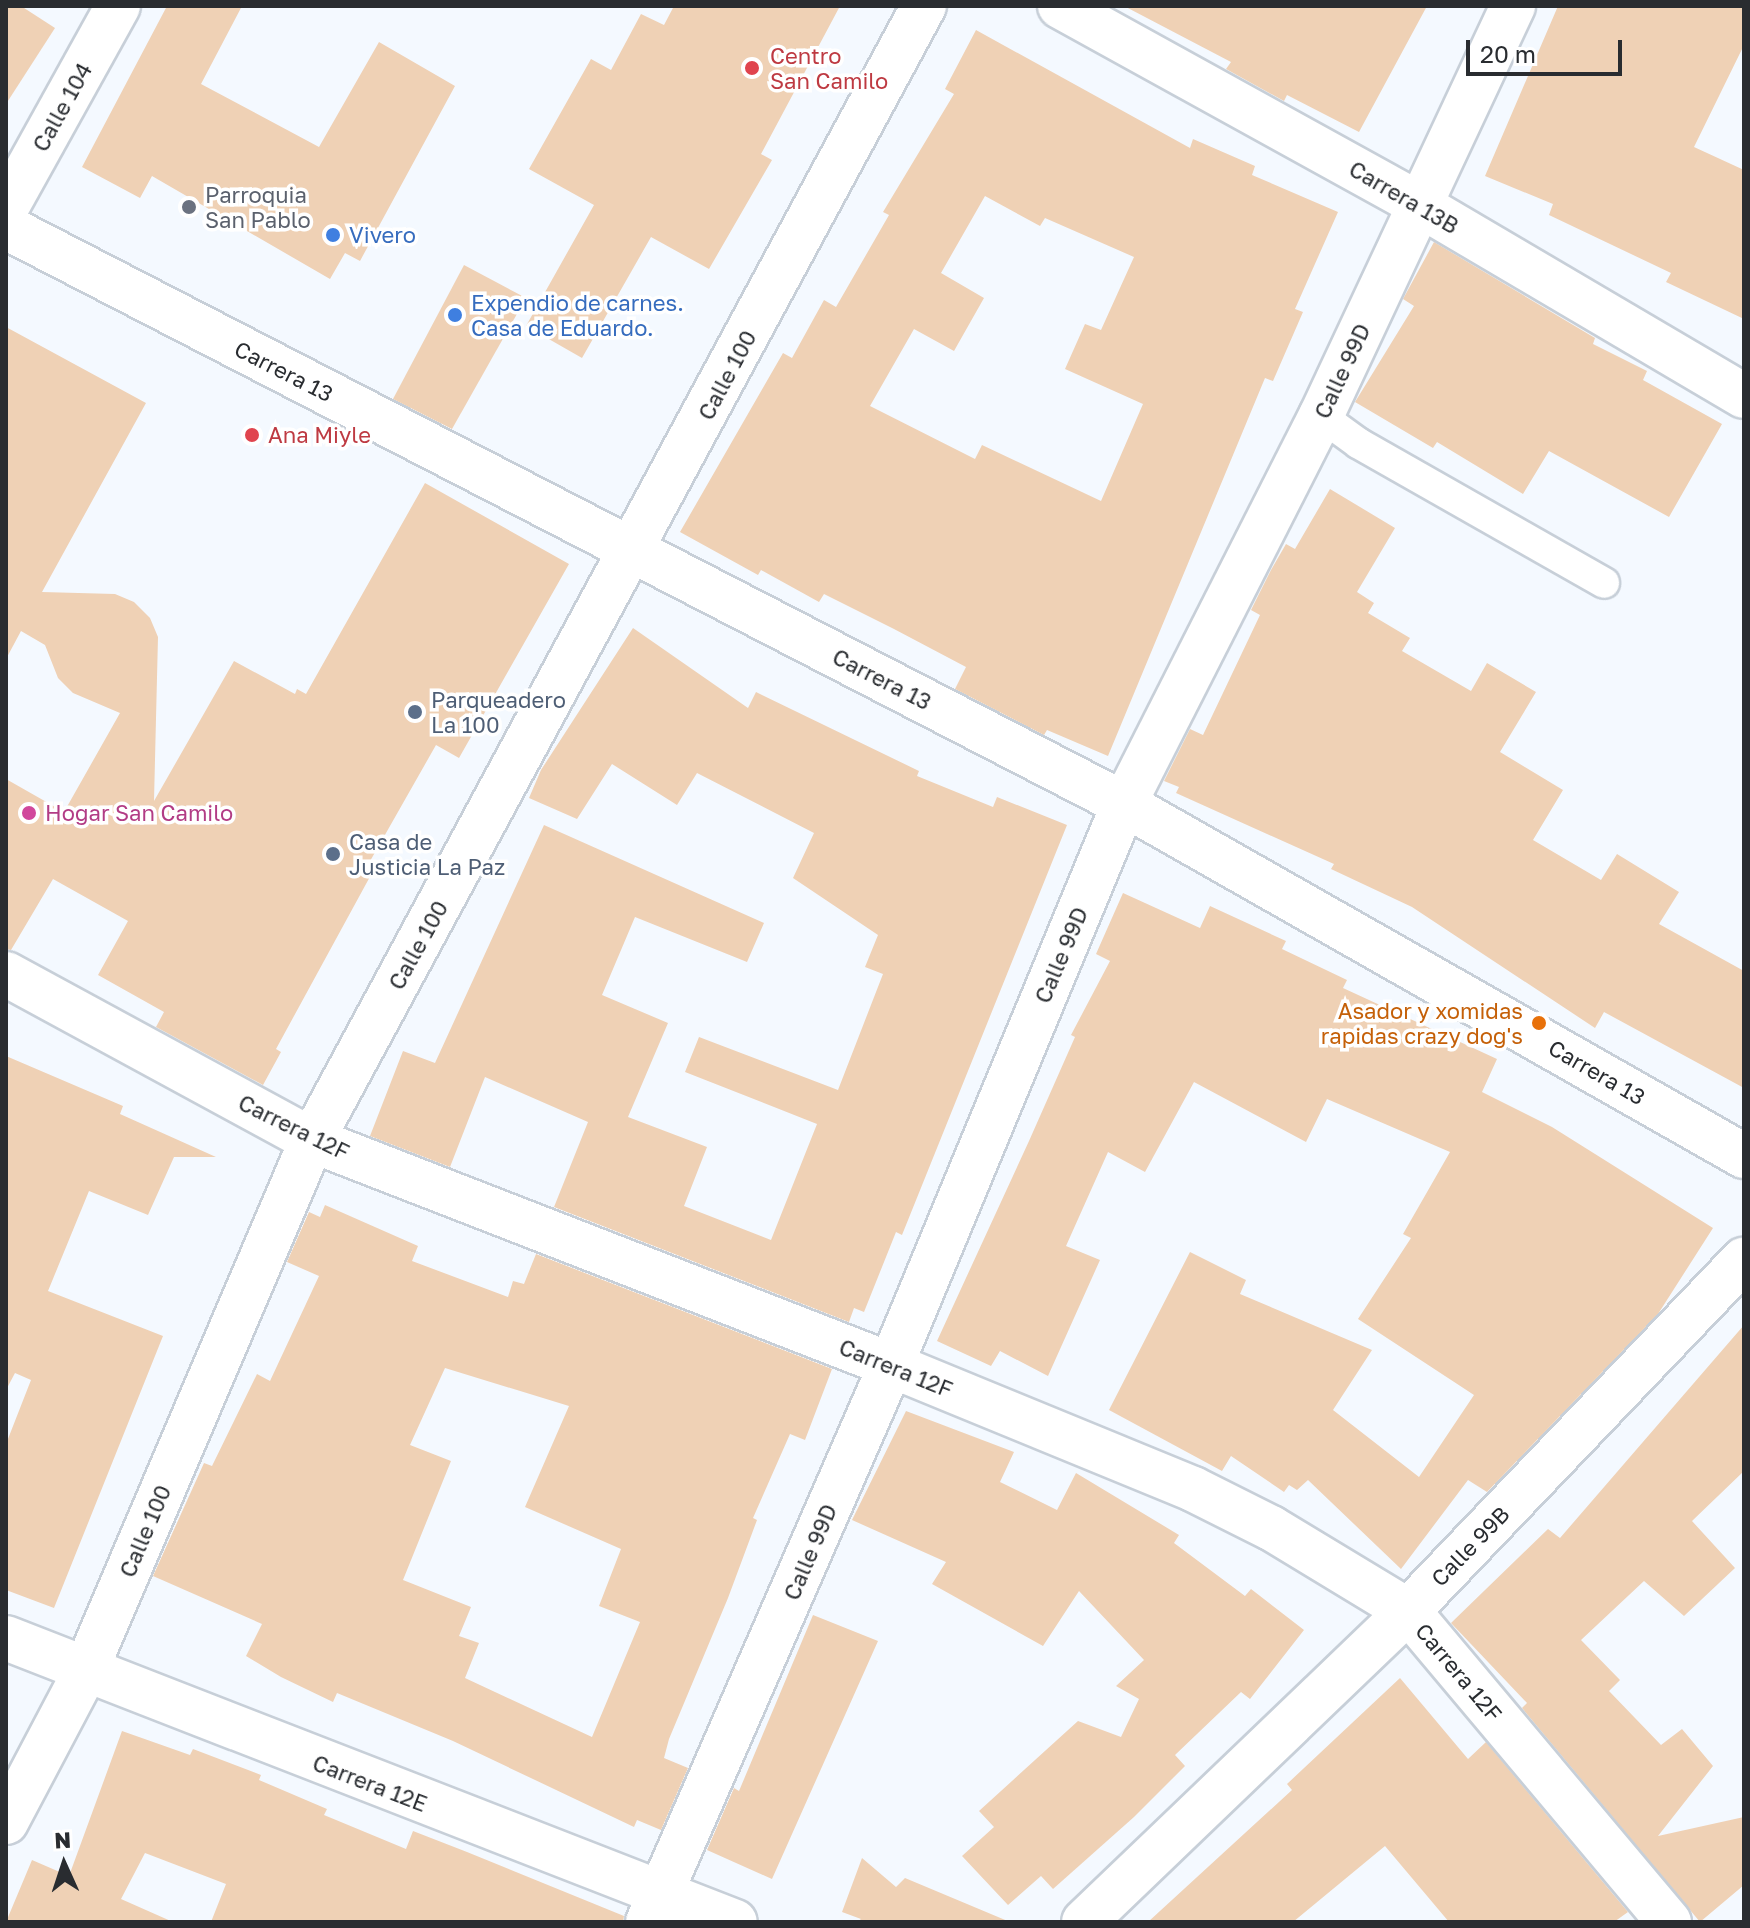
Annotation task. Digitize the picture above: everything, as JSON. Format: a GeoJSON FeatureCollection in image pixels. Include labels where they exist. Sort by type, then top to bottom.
{"type":"FeatureCollection","features":[{"type":"Feature","properties":{"kind":"street","name":"Calle 104"},"geometry":{"type":"LineString","coordinates":[[6,208],[118,6]]}},
{"type":"Feature","properties":{"kind":"street","name":"Calle 100"},"geometry":{"type":"LineString","coordinates":[[6,1822],[85,1672],[312,1140],[633,551],[924,6]]}},
{"type":"Feature","properties":{"kind":"street","name":"Carrera 13B"},"geometry":{"type":"LineString","coordinates":[[1060,6],[1418,204],[1744,396]]}},
{"type":"Feature","properties":{"kind":"street","name":"Calle 99D"},"geometry":{"type":"LineString","coordinates":[[654,1909],[891,1365],[1124,804],[1321,416],[1513,6]]}},
{"type":"Feature","properties":{"kind":"street","name":"Carrera 13"},"geometry":{"type":"LineString","coordinates":[[6,227],[1124,804],[1744,1156]]}},
{"type":"Feature","properties":{"kind":"street","name":"Carrera 12F"},"geometry":{"type":"LineString","coordinates":[[6,974],[312,1140],[891,1365],[1193,1489],[1271,1528],[1408,1611],[1669,1922]]}},
{"type":"Feature","properties":{"kind":"street","name":"Calle 99B"},"geometry":{"type":"LineString","coordinates":[[1084,1922],[1408,1611],[1744,1260]]}},
{"type":"Feature","properties":{"kind":"street","name":"Carrera 12E"},"geometry":{"type":"LineString","coordinates":[[6,1638],[654,1909],[735,1922]]}},
{"type":"Feature","properties":{"kind":"lane"},"geometry":{"type":"LineString","coordinates":[[1321,416],[1358,443],[1604,583]]}},
{"type":"Feature","properties":{"kind":"building"},"geometry":{"type":"Polygon","coordinates":[[[6,6],[21,6],[55,28],[6,104],[6,6]]]}},
{"type":"Feature","properties":{"kind":"building"},"geometry":{"type":"Polygon","coordinates":[[[167,6],[242,6],[201,84],[319,147],[379,42],[455,86],[360,261],[345,253],[330,279],[152,176],[140,198],[82,167],[167,6]]]}},
{"type":"Feature","properties":{"kind":"building"},"geometry":{"type":"Polygon","coordinates":[[[674,6],[840,6],[761,154],[772,160],[709,269],[651,237],[582,358],[526,326],[594,205],[529,169],[591,59],[611,70],[641,14],[664,25],[674,6]]]}},
{"type":"Feature","properties":{"kind":"building"},"geometry":{"type":"Polygon","coordinates":[[[1124,6],[1427,6],[1359,132],[1287,95],[1284,101],[1226,69],[1231,62],[1124,6]]]}},
{"type":"Feature","properties":{"kind":"building"},"geometry":{"type":"Polygon","coordinates":[[[1558,6],[1744,6],[1744,45],[1694,147],[1744,170],[1744,319],[1666,282],[1671,273],[1549,215],[1553,204],[1485,176],[1558,6]]]}},
{"type":"Feature","properties":{"kind":"building"},"geometry":{"type":"Polygon","coordinates":[[[976,30],[1190,148],[1193,139],[1255,166],[1252,175],[1338,212],[1295,309],[1303,312],[1273,381],[1265,378],[1108,756],[1047,730],[1044,735],[955,689],[966,667],[894,629],[824,594],[819,602],[761,570],[758,575],[680,532],[783,353],[792,358],[824,300],[836,307],[889,215],[883,212],[954,94],[945,89],[976,30]],[[985,196],[941,273],[984,298],[954,351],[914,329],[870,406],[975,459],[982,445],[1101,501],[1143,404],[1065,369],[1085,324],[1101,330],[1134,257],[1045,218],[1040,226],[985,196]]]}},
{"type":"Feature","properties":{"kind":"building"},"geometry":{"type":"Polygon","coordinates":[[[1434,242],[1595,338],[1593,344],[1647,371],[1643,380],[1722,424],[1669,517],[1549,451],[1523,494],[1437,442],[1433,448],[1355,402],[1414,306],[1403,299],[1434,242]]]}},
{"type":"Feature","properties":{"kind":"building"},"geometry":{"type":"Polygon","coordinates":[[[464,265],[526,298],[452,429],[393,399],[464,265]]]}},
{"type":"Feature","properties":{"kind":"building"},"geometry":{"type":"Polygon","coordinates":[[[6,327],[146,403],[42,592],[115,594],[134,602],[150,618],[158,637],[154,801],[234,661],[295,694],[297,689],[306,694],[425,483],[569,564],[459,758],[436,745],[365,870],[372,873],[276,1049],[281,1052],[263,1085],[156,1027],[164,1012],[98,975],[128,921],[53,879],[11,950],[6,949],[6,779],[64,812],[120,713],[73,693],[58,678],[45,645],[21,631],[6,659],[6,327]]]}},
{"type":"Feature","properties":{"kind":"building"},"geometry":{"type":"Polygon","coordinates":[[[1330,489],[1395,528],[1357,592],[1374,603],[1368,613],[1410,638],[1402,651],[1471,691],[1487,663],[1536,692],[1500,752],[1563,790],[1533,840],[1601,880],[1617,854],[1679,892],[1659,924],[1744,971],[1744,1088],[1604,1012],[1595,1028],[1412,907],[1331,869],[1334,864],[1176,793],[1179,787],[1164,781],[1190,729],[1203,735],[1260,615],[1251,610],[1271,570],[1286,544],[1295,549],[1330,489]]]}},
{"type":"Feature","properties":{"kind":"building"},"geometry":{"type":"Polygon","coordinates":[[[633,628],[748,708],[756,692],[919,771],[917,776],[993,807],[997,797],[1067,825],[902,1235],[896,1232],[864,1312],[854,1308],[849,1322],[554,1207],[588,1122],[485,1077],[450,1167],[370,1136],[403,1051],[435,1063],[544,825],[764,923],[747,962],[635,917],[602,995],[668,1023],[628,1117],[707,1147],[684,1206],[771,1240],[817,1124],[685,1072],[699,1037],[838,1090],[883,974],[865,967],[878,935],[793,878],[814,833],[697,773],[677,805],[612,764],[577,819],[529,798],[541,770],[633,628]]]}},
{"type":"Feature","properties":{"kind":"building"},"geometry":{"type":"Polygon","coordinates":[[[1123,893],[1200,928],[1210,906],[1286,941],[1282,949],[1347,980],[1343,988],[1497,1059],[1482,1092],[1552,1127],[1713,1228],[1658,1314],[1487,1492],[1468,1480],[1401,1569],[1308,1480],[1297,1490],[1289,1485],[1284,1492],[1231,1456],[1222,1471],[1109,1410],[1190,1252],[1246,1280],[1240,1294],[1372,1350],[1333,1410],[1419,1477],[1474,1395],[1358,1319],[1411,1238],[1403,1234],[1450,1152],[1327,1099],[1306,1142],[1194,1082],[1145,1172],[1108,1152],[1066,1246],[1100,1260],[1048,1376],[1000,1351],[991,1366],[937,1341],[1075,1037],[1071,1035],[1110,961],[1096,954],[1123,893]]]}},
{"type":"Feature","properties":{"kind":"building"},"geometry":{"type":"Polygon","coordinates":[[[6,1056],[123,1106],[120,1114],[216,1157],[174,1157],[148,1215],[89,1191],[48,1291],[163,1336],[54,1608],[6,1590],[6,1444],[31,1380],[15,1373],[6,1390],[6,1056]]]}},
{"type":"Feature","properties":{"kind":"building"},"geometry":{"type":"Polygon","coordinates":[[[325,1205],[418,1246],[412,1261],[508,1297],[513,1281],[524,1284],[536,1254],[832,1369],[805,1440],[790,1434],[753,1518],[757,1520],[728,1598],[669,1739],[664,1758],[688,1768],[661,1830],[637,1820],[634,1827],[453,1741],[337,1693],[333,1702],[281,1677],[246,1656],[262,1624],[153,1576],[204,1463],[212,1466],[257,1374],[270,1381],[319,1276],[287,1262],[309,1212],[320,1217],[325,1205]],[[445,1368],[410,1445],[451,1461],[403,1580],[471,1607],[459,1636],[479,1643],[465,1678],[592,1737],[640,1622],[599,1606],[621,1549],[525,1507],[569,1406],[445,1368]]]}},
{"type":"Feature","properties":{"kind":"building"},"geometry":{"type":"Polygon","coordinates":[[[1744,1325],[1744,1471],[1692,1521],[1735,1568],[1684,1616],[1644,1581],[1581,1640],[1620,1680],[1609,1691],[1661,1745],[1682,1729],[1713,1766],[1658,1836],[1744,1817],[1744,1885],[1700,1922],[1522,1708],[1527,1703],[1451,1623],[1548,1529],[1560,1538],[1744,1325]]]}},
{"type":"Feature","properties":{"kind":"building"},"geometry":{"type":"Polygon","coordinates":[[[906,1411],[1014,1452],[1000,1482],[1057,1510],[1076,1473],[1179,1535],[1174,1543],[1245,1596],[1251,1589],[1304,1630],[1250,1699],[1241,1692],[1175,1755],[1185,1766],[1134,1817],[1053,1889],[1041,1876],[1008,1905],[962,1856],[994,1827],[979,1811],[1078,1721],[1121,1737],[1139,1699],[1116,1686],[1144,1660],[1079,1591],[1043,1646],[932,1584],[946,1562],[852,1520],[906,1411]]]}},
{"type":"Feature","properties":{"kind":"building"},"geometry":{"type":"Polygon","coordinates":[[[813,1615],[878,1641],[772,1879],[707,1850],[734,1788],[739,1791],[813,1615]]]}},
{"type":"Feature","properties":{"kind":"building"},"geometry":{"type":"Polygon","coordinates":[[[1400,1678],[1468,1759],[1486,1742],[1628,1912],[1614,1922],[1449,1922],[1385,1846],[1293,1922],[1148,1922],[1292,1790],[1287,1784],[1400,1678]]]}},
{"type":"Feature","properties":{"kind":"building"},"geometry":{"type":"Polygon","coordinates":[[[122,1731],[190,1755],[193,1749],[261,1775],[259,1780],[327,1809],[324,1815],[406,1849],[413,1831],[624,1916],[623,1922],[211,1922],[226,1884],[145,1853],[121,1899],[173,1922],[6,1922],[32,1860],[69,1876],[122,1731]]]}},
{"type":"Feature","properties":{"kind":"building"},"geometry":{"type":"Polygon","coordinates":[[[862,1858],[896,1887],[905,1878],[1010,1922],[857,1922],[861,1919],[842,1912],[862,1858]]]}},
{"type":"Feature","properties":{"kind":"place","name":"Centro San Camilo"},"geometry":{"type":"Point","coordinates":[752,68]}},
{"type":"Feature","properties":{"kind":"place","name":"Parroquia San Pablo"},"geometry":{"type":"Point","coordinates":[189,207]}},
{"type":"Feature","properties":{"kind":"place","name":"Vivero"},"geometry":{"type":"Point","coordinates":[333,235]}},
{"type":"Feature","properties":{"kind":"place","name":"Expendio de carnes. Casa de Eduardo."},"geometry":{"type":"Point","coordinates":[455,315]}},
{"type":"Feature","properties":{"kind":"place","name":"Ana Miyle"},"geometry":{"type":"Point","coordinates":[252,435]}},
{"type":"Feature","properties":{"kind":"place","name":"Parqueadero La 100"},"geometry":{"type":"Point","coordinates":[415,712]}},
{"type":"Feature","properties":{"kind":"place","name":"Hogar San Camilo"},"geometry":{"type":"Point","coordinates":[29,813]}},
{"type":"Feature","properties":{"kind":"place","name":"Casa de Justicia La Paz"},"geometry":{"type":"Point","coordinates":[333,854]}},
{"type":"Feature","properties":{"kind":"place","name":"Asador y xomidas rapidas crazy dog's"},"geometry":{"type":"Point","coordinates":[1539,1023]}}]}
